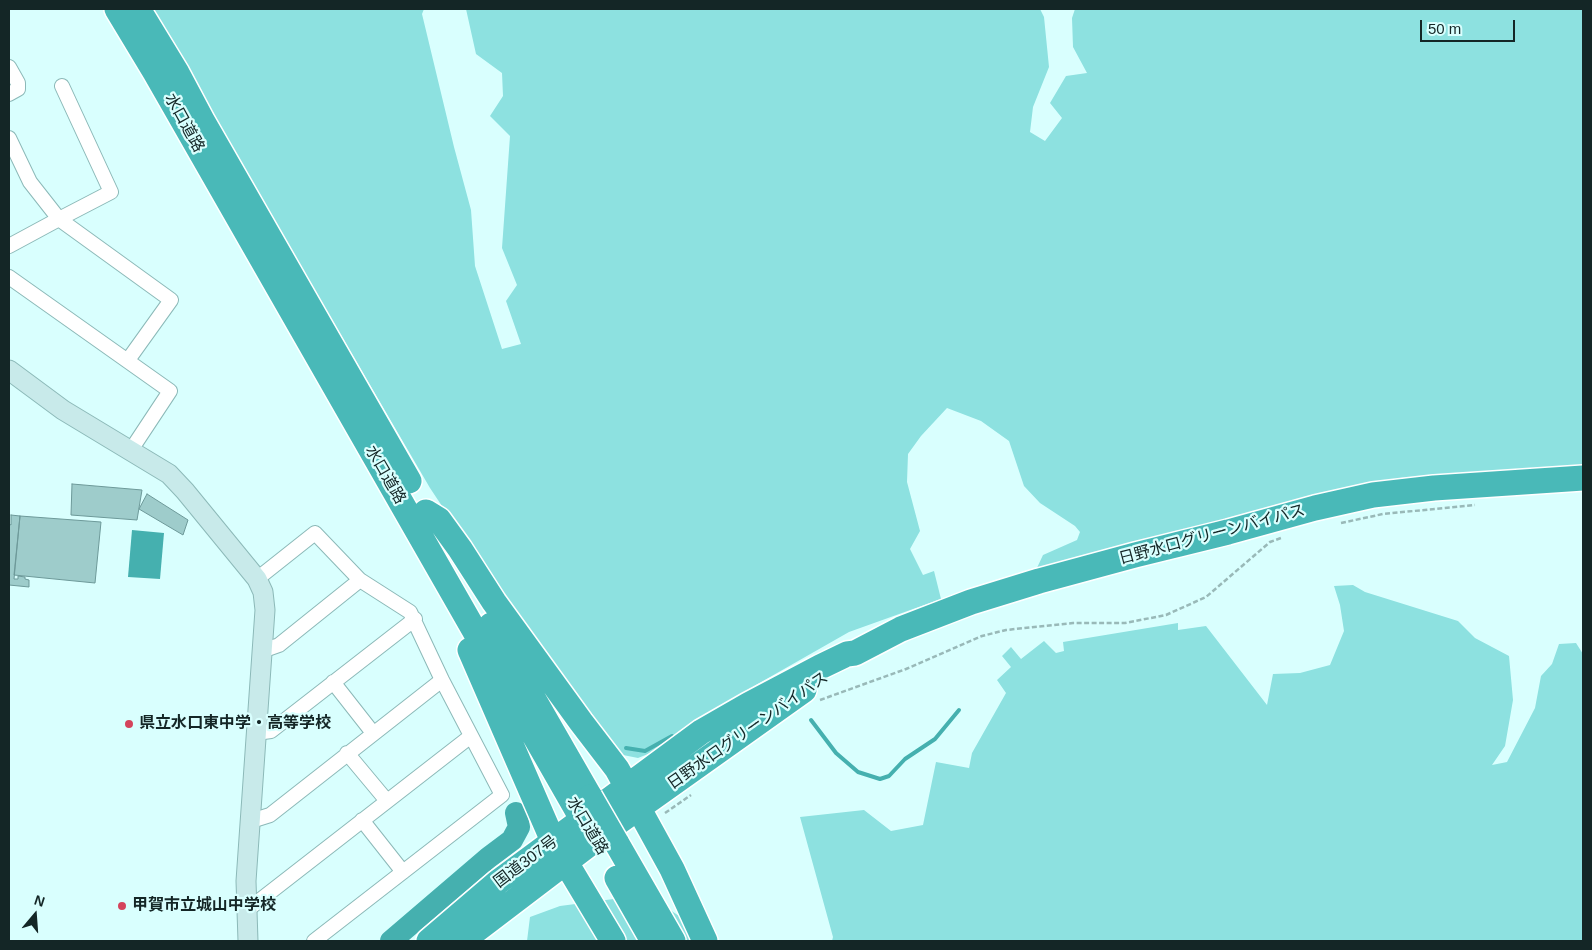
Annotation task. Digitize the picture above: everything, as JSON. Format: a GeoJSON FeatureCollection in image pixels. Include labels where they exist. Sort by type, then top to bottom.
{"type":"FeatureCollection","features":[{"type":"Feature","properties":{"kind":"highway","name":"水口道路"},"geometry":{"type":"LineString","coordinates":[[117,9],[155,72],[420,536],[609,847],[673,941]]}},
{"type":"Feature","properties":{"kind":"highway","name":"水口道路"},"geometry":{"type":"LineString","coordinates":[[138,9],[426,512],[583,803]]}},
{"type":"Feature","properties":{"kind":"highway","name":"日野水口グリーンバイパス"},"geometry":{"type":"LineString","coordinates":[[633,798],[660,763],[701,732],[748,705],[820,667],[847,654],[855,653],[901,629],[980,600],[1135,555],[1315,508],[1374,496],[1434,488],[1583,478]]}},
{"type":"Feature","properties":{"kind":"highway"},"geometry":{"type":"LineString","coordinates":[[426,512],[440,520],[494,602],[617,769],[672,869],[705,941]]}},
{"type":"Feature","properties":{"kind":"highway"},"geometry":{"type":"LineString","coordinates":[[420,536],[419,545],[468,646],[553,841],[613,941]]}},
{"type":"Feature","properties":{"kind":"highway","name":"日野水口グリーンバイパス"},"geometry":{"type":"LineString","coordinates":[[633,798],[798,694],[851,659],[855,653]]}},
{"type":"Feature","properties":{"kind":"highway"},"geometry":{"type":"LineString","coordinates":[[604,752],[615,760],[628,765],[644,766],[660,763]]}},
{"type":"Feature","properties":{"kind":"highway","name":"国道307号"},"geometry":{"type":"LineString","coordinates":[[429,941],[498,882],[553,841],[633,798]]}},
{"type":"Feature","properties":{"kind":"highway","name":"国道307号"},"geometry":{"type":"LineString","coordinates":[[462,941],[617,823],[633,798]]}},
{"type":"Feature","properties":{"kind":"highway","name":"水口道路"},"geometry":{"type":"LineString","coordinates":[[609,847],[653,941]]}},
{"type":"Feature","properties":{"kind":"street"},"geometry":{"type":"LineString","coordinates":[[9,67],[18,83],[18,89],[9,94]]}},
{"type":"Feature","properties":{"kind":"street"},"geometry":{"type":"LineString","coordinates":[[9,246],[111,192],[62,86]]}},
{"type":"Feature","properties":{"kind":"street"},"geometry":{"type":"LineString","coordinates":[[9,138],[12,155],[30,182],[60,220],[171,300],[128,360]]}},
{"type":"Feature","properties":{"kind":"street"},"geometry":{"type":"LineString","coordinates":[[9,277],[128,360],[170,392],[131,450]]}},
{"type":"Feature","properties":{"kind":"street"},"geometry":{"type":"LineString","coordinates":[[9,370],[63,410],[169,474],[257,579],[263,592],[265,610],[246,881],[248,941]]}},
{"type":"Feature","properties":{"kind":"street"},"geometry":{"type":"LineString","coordinates":[[257,579],[315,533],[360,580],[410,612],[442,680],[502,795],[314,941]]}},
{"type":"Feature","properties":{"kind":"street"},"geometry":{"type":"LineString","coordinates":[[262,651],[278,645],[360,580]]}},
{"type":"Feature","properties":{"kind":"street"},"geometry":{"type":"LineString","coordinates":[[256,733],[271,731],[414,619]]}},
{"type":"Feature","properties":{"kind":"street"},"geometry":{"type":"LineString","coordinates":[[251,821],[270,815],[442,680]]}},
{"type":"Feature","properties":{"kind":"street"},"geometry":{"type":"LineString","coordinates":[[333,682],[373,733]]}},
{"type":"Feature","properties":{"kind":"street"},"geometry":{"type":"LineString","coordinates":[[246,912],[471,736]]}},
{"type":"Feature","properties":{"kind":"street"},"geometry":{"type":"LineString","coordinates":[[347,753],[387,801]]}},
{"type":"Feature","properties":{"kind":"street"},"geometry":{"type":"LineString","coordinates":[[362,820],[403,872]]}},
{"type":"Feature","properties":{"kind":"path"},"geometry":{"type":"LineString","coordinates":[[1336,524],[1383,514],[1476,505]]}},
{"type":"Feature","properties":{"kind":"path"},"geometry":{"type":"LineString","coordinates":[[816,703],[824,698],[906,670],[982,636],[1006,630],[1074,623],[1125,622],[1166,615],[1206,596],[1270,542],[1288,535]]}},
{"type":"Feature","properties":{"kind":"path"},"geometry":{"type":"LineString","coordinates":[[633,798],[658,815],[667,812],[698,790]]}},
{"type":"Feature","properties":{"kind":"shaded area"},"geometry":{"type":"Polygon","coordinates":[[[153,9],[424,9],[422,14],[471,210],[475,266],[502,349],[521,344],[506,301],[517,285],[502,248],[510,136],[490,116],[503,96],[502,73],[476,54],[466,9],[1040,9],[1044,17],[1049,67],[1033,107],[1030,132],[1045,141],[1062,118],[1050,103],[1066,76],[1087,73],[1073,47],[1072,18],[1075,9],[1583,9],[1583,468],[1400,478],[1316,496],[1036,570],[1043,555],[1077,540],[1080,532],[1075,526],[1040,503],[1024,486],[1009,441],[981,421],[947,408],[921,436],[908,454],[907,482],[920,531],[910,549],[923,575],[934,571],[941,599],[849,632],[756,685],[658,750],[638,758],[623,755],[604,737],[525,631],[430,488],[153,9]]]}},
{"type":"Feature","properties":{"kind":"shaded area"},"geometry":{"type":"Polygon","coordinates":[[[132,530],[164,533],[160,579],[128,577],[132,530]]]}},
{"type":"Feature","properties":{"kind":"shaded area"},"geometry":{"type":"Polygon","coordinates":[[[1353,585],[1365,592],[1458,621],[1475,638],[1509,656],[1513,700],[1505,746],[1492,765],[1507,762],[1535,708],[1541,676],[1552,664],[1559,644],[1576,643],[1583,654],[1583,941],[832,941],[833,937],[800,817],[864,810],[891,831],[923,825],[936,762],[969,768],[972,753],[1006,693],[997,680],[1011,667],[1002,656],[1011,647],[1021,659],[1044,641],[1056,653],[1064,651],[1063,642],[1178,623],[1178,630],[1206,626],[1267,705],[1273,674],[1300,673],[1330,665],[1344,631],[1340,605],[1334,586],[1353,585]]]}},
{"type":"Feature","properties":{"kind":"shaded area"},"geometry":{"type":"Polygon","coordinates":[[[629,897],[651,897],[682,918],[696,941],[527,941],[530,917],[560,906],[629,897]]]}},
{"type":"Feature","properties":{"kind":"building"},"geometry":{"type":"Polygon","coordinates":[[[72,484],[142,490],[137,520],[71,515],[72,484]]]}},
{"type":"Feature","properties":{"kind":"building"},"geometry":{"type":"Polygon","coordinates":[[[147,494],[188,520],[183,535],[139,509],[147,494]]]}},
{"type":"Feature","properties":{"kind":"building"},"geometry":{"type":"Polygon","coordinates":[[[11,515],[20,516],[14,579],[18,579],[18,576],[25,577],[25,579],[29,580],[29,587],[9,585],[9,524],[11,525],[11,515]]]}},
{"type":"Feature","properties":{"kind":"building"},"geometry":{"type":"Polygon","coordinates":[[[20,516],[101,522],[95,583],[14,575],[20,516]]]}},
{"type":"Feature","properties":{"kind":"waterway"},"geometry":{"type":"LineString","coordinates":[[811,720],[836,753],[858,772],[880,779],[889,776],[905,759],[935,739],[959,710]]}},
{"type":"Feature","properties":{"kind":"waterway"},"geometry":{"type":"LineString","coordinates":[[626,748],[645,751],[672,736]]}},
{"type":"Feature","properties":{"kind":"waterway"},"geometry":{"type":"LineString","coordinates":[[391,941],[488,858],[512,840],[519,827],[516,813]]}},
{"type":"Feature","properties":{"kind":"place","name":"県立水口東中学・高等学校"},"geometry":{"type":"Point","coordinates":[129,724]}},
{"type":"Feature","properties":{"kind":"place","name":"甲賀市立城山中学校"},"geometry":{"type":"Point","coordinates":[122,906]}}]}
